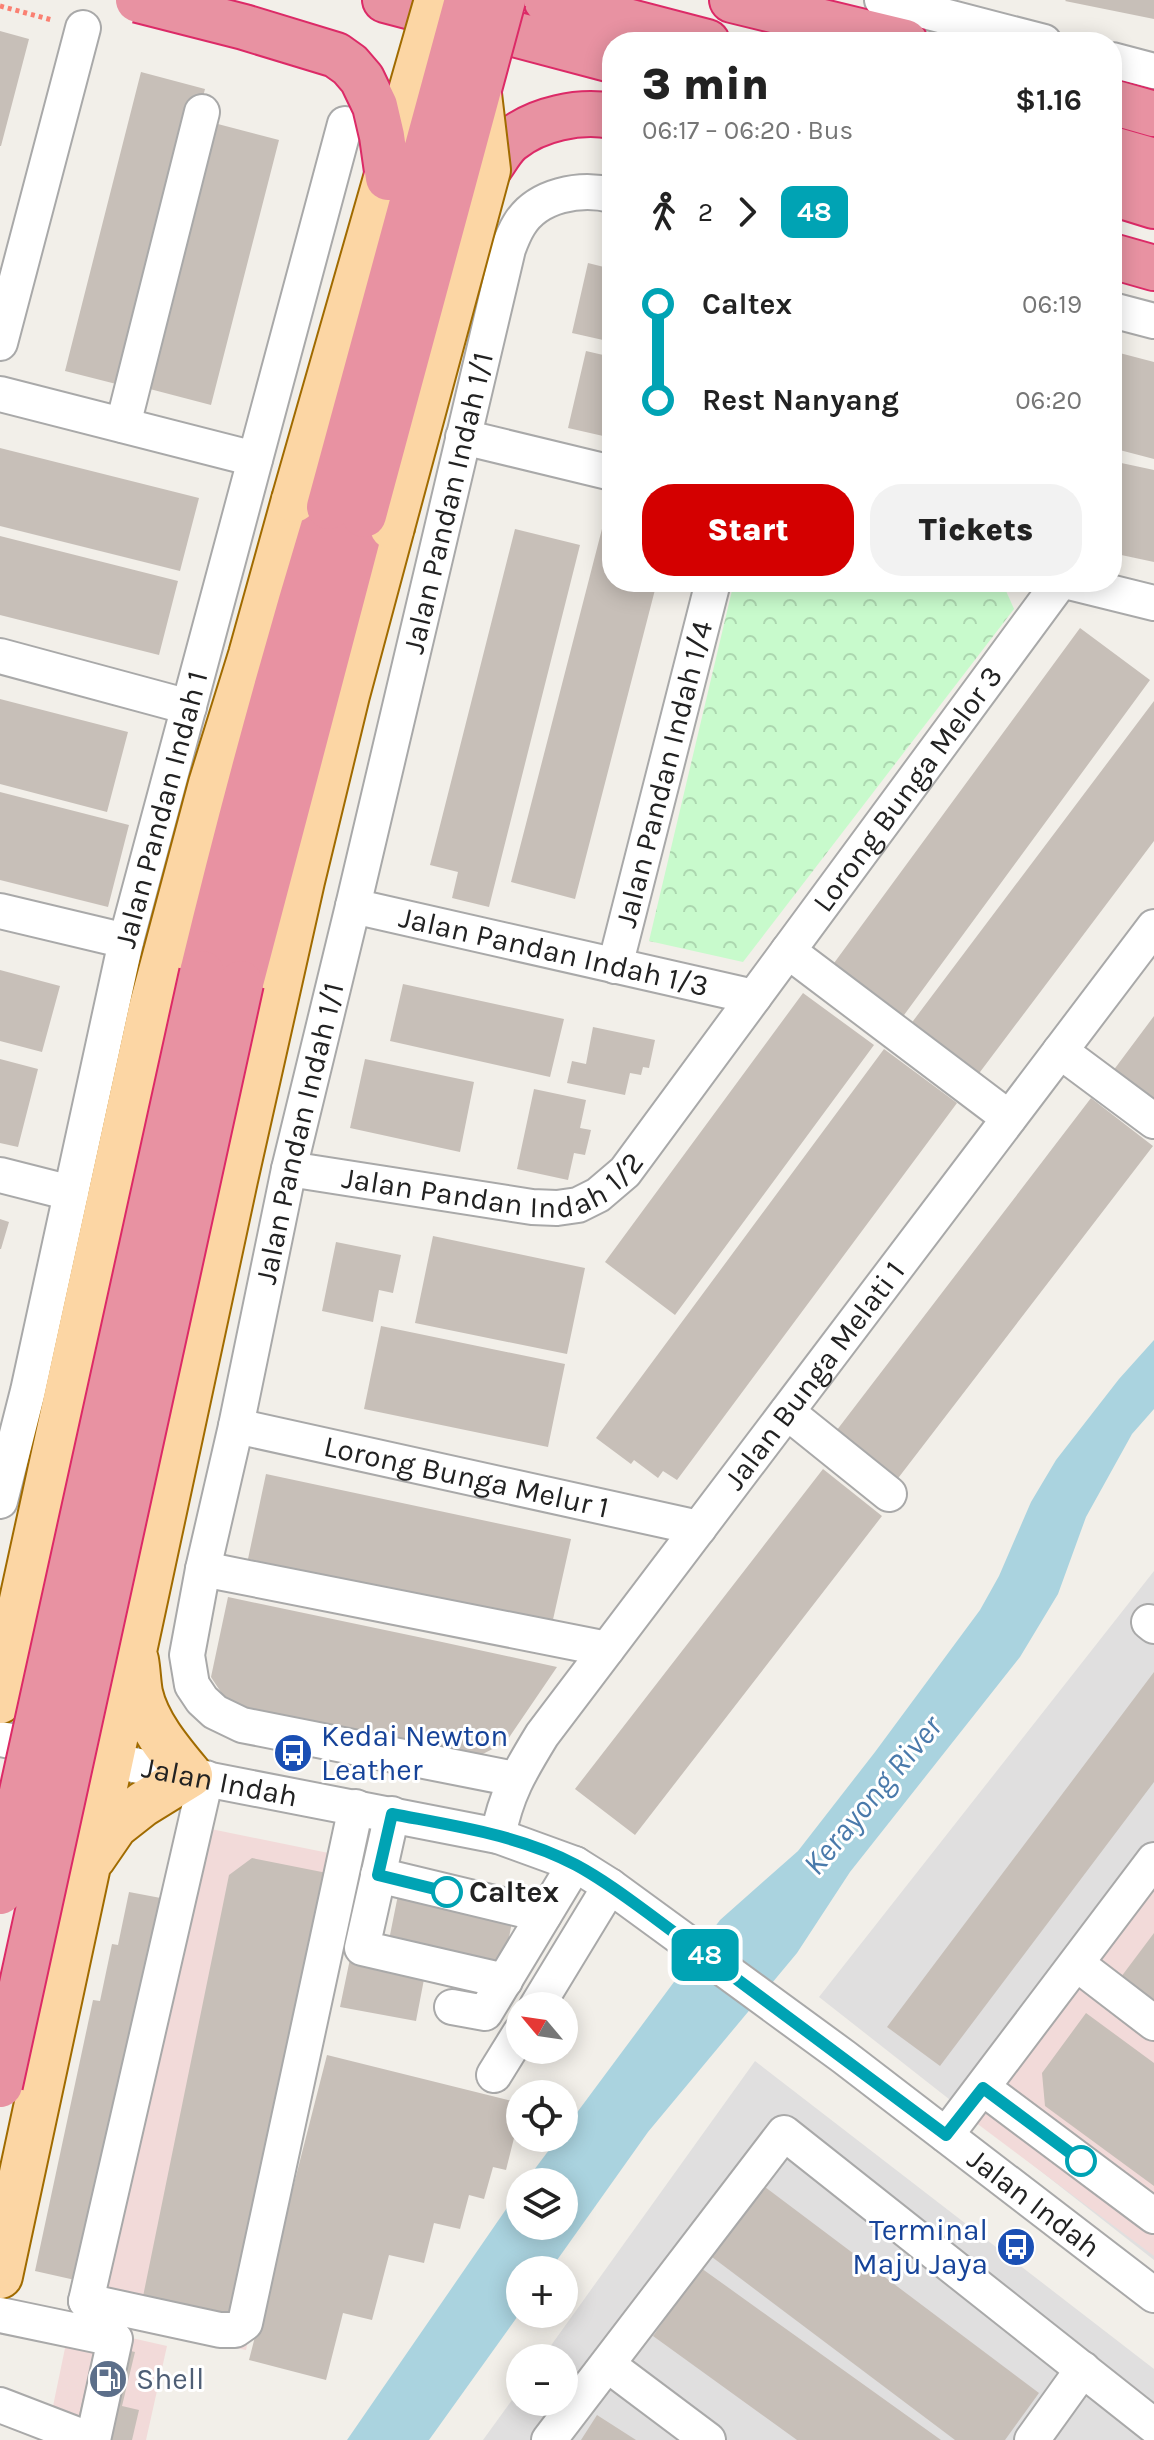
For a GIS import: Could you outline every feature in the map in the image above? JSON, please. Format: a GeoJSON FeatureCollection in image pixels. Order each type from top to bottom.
{"type":"FeatureCollection","features":[{"type":"Feature","properties":{"kind":"highway"},"geometry":{"type":"LineString","coordinates":[[138,0],[336,55],[362,79],[375,106],[388,178]]}},
{"type":"Feature","properties":{"kind":"highway"},"geometry":{"type":"LineString","coordinates":[[385,0],[602,57]]}},
{"type":"Feature","properties":{"kind":"highway"},"geometry":{"type":"LineString","coordinates":[[0,1892],[222,978],[345,512],[467,0]]}},
{"type":"Feature","properties":{"kind":"highway"},"geometry":{"type":"LineString","coordinates":[[345,512],[479,94],[503,0]]}},
{"type":"Feature","properties":{"kind":"highway"},"geometry":{"type":"LineString","coordinates":[[546,0],[669,32]]}},
{"type":"Feature","properties":{"kind":"highway"},"geometry":{"type":"LineString","coordinates":[[732,0],[864,32]]}},
{"type":"Feature","properties":{"kind":"highway"},"geometry":{"type":"LineString","coordinates":[[1122,105],[1154,114]]}},
{"type":"Feature","properties":{"kind":"highway"},"geometry":{"type":"LineString","coordinates":[[488,170],[510,141],[546,120],[602,114]]}},
{"type":"Feature","properties":{"kind":"highway"},"geometry":{"type":"LineString","coordinates":[[1122,152],[1154,161]]}},
{"type":"Feature","properties":{"kind":"highway"},"geometry":{"type":"LineString","coordinates":[[1122,196],[1154,206]]}},
{"type":"Feature","properties":{"kind":"highway"},"geometry":{"type":"LineString","coordinates":[[1122,259],[1154,268]]}},
{"type":"Feature","properties":{"kind":"highway"},"geometry":{"type":"LineString","coordinates":[[0,2085],[222,978]]}},
{"type":"Feature","properties":{"kind":"main road"},"geometry":{"type":"LineString","coordinates":[[0,2276],[302,881],[347,695],[345,512],[388,178],[437,0]]}},
{"type":"Feature","properties":{"kind":"main road"},"geometry":{"type":"LineString","coordinates":[[0,1701],[17,1623],[46,1395],[211,784],[251,655],[345,512],[488,170],[479,94]]}},
{"type":"Feature","properties":{"kind":"main road"},"geometry":{"type":"LineString","coordinates":[[17,1623],[32,1642],[59,1659],[96,1663],[119,1656],[135,1646]]}},
{"type":"Feature","properties":{"kind":"main road"},"geometry":{"type":"LineString","coordinates":[[89,1863],[115,1826],[143,1804],[198,1777],[162,1740],[152,1721],[141,1695],[135,1646]]}},
{"type":"Feature","properties":{"kind":"main road"},"geometry":{"type":"LineString","coordinates":[[0,1817],[10,1813],[30,1813],[50,1817],[68,1826],[82,1843],[89,1863]]}},
{"type":"Feature","properties":{"kind":"street"},"geometry":{"type":"LineString","coordinates":[[882,0],[1005,32]]}},
{"type":"Feature","properties":{"kind":"street"},"geometry":{"type":"LineString","coordinates":[[0,343],[83,28]]}},
{"type":"Feature","properties":{"kind":"street"},"geometry":{"type":"LineString","coordinates":[[1122,63],[1154,71]]}},
{"type":"Feature","properties":{"kind":"street"},"geometry":{"type":"LineString","coordinates":[[123,425],[202,112]]}},
{"type":"Feature","properties":{"kind":"street","name":"Jalan Pandan Indah 1"},"geometry":{"type":"LineString","coordinates":[[0,1501],[8,1436],[46,1395],[71,1193],[126,941],[345,124]]}},
{"type":"Feature","properties":{"kind":"street","name":"Jalan Pandan Indah 1/1"},"geometry":{"type":"LineString","coordinates":[[515,1779],[242,1725],[215,1712],[202,1700],[192,1685],[187,1655],[289,1169],[508,249],[520,223],[542,203],[567,194],[602,192]]}},
{"type":"Feature","properties":{"kind":"street"},"geometry":{"type":"LineString","coordinates":[[323,205],[508,249]]}},
{"type":"Feature","properties":{"kind":"street"},"geometry":{"type":"LineString","coordinates":[[1122,313],[1154,321]]}},
{"type":"Feature","properties":{"kind":"street"},"geometry":{"type":"LineString","coordinates":[[0,394],[255,459]]}},
{"type":"Feature","properties":{"kind":"street"},"geometry":{"type":"LineString","coordinates":[[463,437],[602,471]]}},
{"type":"Feature","properties":{"kind":"street","name":"Jalan Pandan Indah 1/4"},"geometry":{"type":"LineString","coordinates":[[615,966],[710,592]]}},
{"type":"Feature","properties":{"kind":"street","name":"Lorong Bunga Melor 3"},"geometry":{"type":"LineString","coordinates":[[754,997],[1053,592]]}},
{"type":"Feature","properties":{"kind":"street"},"geometry":{"type":"LineString","coordinates":[[1109,592],[1154,603]]}},
{"type":"Feature","properties":{"kind":"street"},"geometry":{"type":"LineString","coordinates":[[0,656],[189,707]]}},
{"type":"Feature","properties":{"kind":"street","name":"Jalan Pandan Indah 1/3"},"geometry":{"type":"LineString","coordinates":[[353,906],[754,997]]}},
{"type":"Feature","properties":{"kind":"street"},"geometry":{"type":"LineString","coordinates":[[0,911],[126,941]]}},
{"type":"Feature","properties":{"kind":"street","name":"Jalan Bunga Melati 1"},"geometry":{"type":"LineString","coordinates":[[498,1836],[503,1808],[515,1779],[542,1735],[1154,927]]}},
{"type":"Feature","properties":{"kind":"street"},"geometry":{"type":"LineString","coordinates":[[788,951],[1009,1118]]}},
{"type":"Feature","properties":{"kind":"street","name":"Jalan Pandan Indah 1/2"},"geometry":{"type":"LineString","coordinates":[[289,1169],[532,1207],[578,1205],[598,1195],[625,1172],[754,997]]}},
{"type":"Feature","properties":{"kind":"street"},"geometry":{"type":"LineString","coordinates":[[1060,1051],[1154,1121]]}},
{"type":"Feature","properties":{"kind":"street"},"geometry":{"type":"LineString","coordinates":[[0,1175],[71,1193]]}},
{"type":"Feature","properties":{"kind":"street"},"geometry":{"type":"LineString","coordinates":[[787,1412],[889,1494]]}},
{"type":"Feature","properties":{"kind":"street","name":"Lorong Bunga Melur 1"},"geometry":{"type":"LineString","coordinates":[[236,1426],[699,1528]]}},
{"type":"Feature","properties":{"kind":"street"},"geometry":{"type":"LineString","coordinates":[[203,1569],[607,1649]]}},
{"type":"Feature","properties":{"kind":"street","name":"Jalan Indah"},"geometry":{"type":"LineString","coordinates":[[0,1739],[498,1836],[575,1864],[610,1886],[844,2057],[1154,2295]]}},
{"type":"Feature","properties":{"kind":"street"},"geometry":{"type":"LineString","coordinates":[[60,2327],[86,2301],[198,1777]]}},
{"type":"Feature","properties":{"kind":"street"},"geometry":{"type":"LineString","coordinates":[[86,2301],[220,2330],[235,2330],[245,2323],[356,1807]]}},
{"type":"Feature","properties":{"kind":"street"},"geometry":{"type":"LineString","coordinates":[[392,1814],[362,1948],[505,1981]]}},
{"type":"Feature","properties":{"kind":"street"},"geometry":{"type":"LineString","coordinates":[[946,2135],[1154,1860]]}},
{"type":"Feature","properties":{"kind":"street"},"geometry":{"type":"LineString","coordinates":[[452,2007],[485,2013],[575,1864]]}},
{"type":"Feature","properties":{"kind":"street"},"geometry":{"type":"LineString","coordinates":[[378,1875],[544,1915]]}},
{"type":"Feature","properties":{"kind":"street"},"geometry":{"type":"LineString","coordinates":[[546,1992],[610,1886]]}},
{"type":"Feature","properties":{"kind":"street"},"geometry":{"type":"LineString","coordinates":[[1077,1964],[1154,2023]]}},
{"type":"Feature","properties":{"kind":"street"},"geometry":{"type":"LineString","coordinates":[[494,2075],[506,2056]]}},
{"type":"Feature","properties":{"kind":"street"},"geometry":{"type":"LineString","coordinates":[[983,2088],[1154,2216]]}},
{"type":"Feature","properties":{"kind":"street"},"geometry":{"type":"LineString","coordinates":[[549,2440],[784,2133],[1154,2426]]}},
{"type":"Feature","properties":{"kind":"street"},"geometry":{"type":"LineString","coordinates":[[0,2315],[115,2339],[92,2440],[0,2405]]}},
{"type":"Feature","properties":{"kind":"street"},"geometry":{"type":"LineString","coordinates":[[608,2365],[708,2440]]}},
{"type":"Feature","properties":{"kind":"street"},"geometry":{"type":"LineString","coordinates":[[1032,2440],[1083,2369]]}},
{"type":"Feature","properties":{"kind":"shaded area"},"geometry":{"type":"Polygon","coordinates":[[[1154,1571],[1154,2260],[819,1997],[1154,1571]]]}},
{"type":"Feature","properties":{"kind":"shaded area"},"geometry":{"type":"Polygon","coordinates":[[[206,1828],[353,1858],[246,2350],[93,2318],[206,1828]]]}},
{"type":"Feature","properties":{"kind":"shaded area"},"geometry":{"type":"Polygon","coordinates":[[[1154,1858],[1154,2256],[959,2110],[1154,1858]]]}},
{"type":"Feature","properties":{"kind":"shaded area"},"geometry":{"type":"Polygon","coordinates":[[[755,2061],[1154,2369],[1154,2440],[483,2440],[506,2408],[506,2416],[578,2416],[578,2344],[552,2344],[564,2328],[578,2328],[578,2308],[755,2061]]]}},
{"type":"Feature","properties":{"kind":"shaded area"},"geometry":{"type":"Polygon","coordinates":[[[70,2324],[167,2346],[146,2440],[46,2440],[70,2324]]]}},
{"type":"Feature","properties":{"kind":"green space"},"geometry":{"type":"Polygon","coordinates":[[[732,592],[1007,592],[1014,609],[743,962],[649,941],[732,592]]]}},
{"type":"Feature","properties":{"kind":"water","name":"Kerayong River"},"geometry":{"type":"Polygon","coordinates":[[[1154,1340],[1154,1409],[1132,1434],[1086,1517],[1058,1594],[1020,1657],[850,1872],[797,1953],[648,2132],[578,2231],[578,2168],[536,2168],[548,2152],[578,2152],[578,2111],[720,1920],[798,1851],[875,1752],[980,1610],[999,1576],[1031,1502],[1056,1460],[1119,1379],[1154,1340]]]}},
{"type":"Feature","properties":{"kind":"water"},"geometry":{"type":"Polygon","coordinates":[[[506,2209],[506,2240],[571,2240],[560,2256],[506,2256],[506,2328],[509,2328],[429,2440],[347,2440],[506,2209]]]}},
{"type":"Feature","properties":{"kind":"building"},"geometry":{"type":"Polygon","coordinates":[[[1154,0],[1154,19],[1065,1],[1154,0]]]}},
{"type":"Feature","properties":{"kind":"building"},"geometry":{"type":"Polygon","coordinates":[[[0,31],[29,39],[1,146],[0,146],[0,31]]]}},
{"type":"Feature","properties":{"kind":"building"},"geometry":{"type":"Polygon","coordinates":[[[141,72],[205,89],[128,387],[65,371],[141,72]]]}},
{"type":"Feature","properties":{"kind":"building"},"geometry":{"type":"Polygon","coordinates":[[[214,123],[279,140],[211,405],[146,388],[214,123]]]}},
{"type":"Feature","properties":{"kind":"building"},"geometry":{"type":"Polygon","coordinates":[[[588,263],[602,266],[602,340],[572,333],[588,263]]]}},
{"type":"Feature","properties":{"kind":"building"},"geometry":{"type":"Polygon","coordinates":[[[586,351],[602,355],[602,436],[568,428],[586,351]]]}},
{"type":"Feature","properties":{"kind":"building"},"geometry":{"type":"Polygon","coordinates":[[[1122,354],[1154,362],[1154,459],[1122,451],[1122,354]]]}},
{"type":"Feature","properties":{"kind":"building"},"geometry":{"type":"Polygon","coordinates":[[[0,448],[199,498],[180,571],[0,526],[0,448]]]}},
{"type":"Feature","properties":{"kind":"building"},"geometry":{"type":"Polygon","coordinates":[[[1122,463],[1154,470],[1154,562],[1122,555],[1122,463]]]}},
{"type":"Feature","properties":{"kind":"building"},"geometry":{"type":"Polygon","coordinates":[[[515,529],[580,545],[489,907],[452,898],[458,872],[430,865],[515,529]]]}},
{"type":"Feature","properties":{"kind":"building"},"geometry":{"type":"Polygon","coordinates":[[[602,529],[602,592],[654,592],[575,899],[511,882],[602,529]]]}},
{"type":"Feature","properties":{"kind":"building"},"geometry":{"type":"Polygon","coordinates":[[[0,536],[178,581],[159,655],[0,615],[0,536]]]}},
{"type":"Feature","properties":{"kind":"building"},"geometry":{"type":"Polygon","coordinates":[[[1080,628],[1150,680],[896,1026],[826,974],[1080,628]]]}},
{"type":"Feature","properties":{"kind":"building"},"geometry":{"type":"Polygon","coordinates":[[[0,699],[128,732],[107,812],[0,784],[0,699]]]}},
{"type":"Feature","properties":{"kind":"building"},"geometry":{"type":"Polygon","coordinates":[[[1154,701],[1154,841],[971,1084],[904,1033],[1154,701]]]}},
{"type":"Feature","properties":{"kind":"building"},"geometry":{"type":"Polygon","coordinates":[[[0,792],[129,825],[108,907],[0,880],[0,792]]]}},
{"type":"Feature","properties":{"kind":"building"},"geometry":{"type":"Polygon","coordinates":[[[0,970],[60,986],[42,1052],[0,1041],[0,970]]]}},
{"type":"Feature","properties":{"kind":"building"},"geometry":{"type":"Polygon","coordinates":[[[403,984],[564,1019],[550,1077],[390,1041],[403,984]]]}},
{"type":"Feature","properties":{"kind":"building"},"geometry":{"type":"Polygon","coordinates":[[[803,993],[874,1045],[675,1315],[605,1262],[803,993]]]}},
{"type":"Feature","properties":{"kind":"building"},"geometry":{"type":"Polygon","coordinates":[[[1154,1016],[1154,1115],[1107,1079],[1154,1016]]]}},
{"type":"Feature","properties":{"kind":"building"},"geometry":{"type":"Polygon","coordinates":[[[593,1027],[655,1040],[649,1068],[643,1067],[641,1075],[630,1073],[625,1095],[567,1083],[572,1061],[586,1064],[593,1027]]]}},
{"type":"Feature","properties":{"kind":"building"},"geometry":{"type":"Polygon","coordinates":[[[884,1049],[957,1103],[677,1480],[663,1471],[658,1478],[634,1460],[631,1464],[596,1438],[884,1049]]]}},
{"type":"Feature","properties":{"kind":"building"},"geometry":{"type":"Polygon","coordinates":[[[0,1059],[38,1069],[18,1147],[0,1143],[0,1059]]]}},
{"type":"Feature","properties":{"kind":"building"},"geometry":{"type":"Polygon","coordinates":[[[365,1059],[474,1082],[460,1152],[350,1128],[365,1059]]]}},
{"type":"Feature","properties":{"kind":"building"},"geometry":{"type":"Polygon","coordinates":[[[534,1089],[586,1100],[580,1128],[591,1130],[585,1155],[574,1153],[568,1180],[517,1169],[534,1089]]]}},
{"type":"Feature","properties":{"kind":"building"},"geometry":{"type":"Polygon","coordinates":[[[1091,1098],[1153,1146],[889,1490],[827,1443],[1091,1098]]]}},
{"type":"Feature","properties":{"kind":"building"},"geometry":{"type":"Polygon","coordinates":[[[0,1219],[9,1222],[1,1249],[0,1249],[0,1219]]]}},
{"type":"Feature","properties":{"kind":"building"},"geometry":{"type":"Polygon","coordinates":[[[433,1236],[585,1268],[567,1354],[415,1323],[433,1236]]]}},
{"type":"Feature","properties":{"kind":"building"},"geometry":{"type":"Polygon","coordinates":[[[336,1242],[401,1255],[393,1293],[379,1290],[373,1322],[322,1311],[336,1242]]]}},
{"type":"Feature","properties":{"kind":"building"},"geometry":{"type":"Polygon","coordinates":[[[381,1326],[565,1364],[548,1447],[364,1409],[381,1326]]]}},
{"type":"Feature","properties":{"kind":"building"},"geometry":{"type":"Polygon","coordinates":[[[823,1469],[882,1516],[635,1835],[575,1789],[823,1469]]]}},
{"type":"Feature","properties":{"kind":"building"},"geometry":{"type":"Polygon","coordinates":[[[266,1474],[571,1539],[552,1624],[248,1559],[266,1474]]]}},
{"type":"Feature","properties":{"kind":"building"},"geometry":{"type":"Polygon","coordinates":[[[228,1597],[557,1667],[506,1742],[475,1758],[230,1706],[211,1677],[228,1597]]]}},
{"type":"Feature","properties":{"kind":"building"},"geometry":{"type":"Polygon","coordinates":[[[1154,1672],[1154,1782],[940,2066],[887,2027],[1154,1672]]]}},
{"type":"Feature","properties":{"kind":"building"},"geometry":{"type":"Polygon","coordinates":[[[252,1858],[332,1874],[236,2340],[138,2321],[229,1875],[252,1858]]]}},
{"type":"Feature","properties":{"kind":"building"},"geometry":{"type":"Polygon","coordinates":[[[129,1892],[166,1899],[84,2282],[35,2271],[93,2000],[100,2001],[112,1944],[118,1945],[129,1892]]]}},
{"type":"Feature","properties":{"kind":"building","name":"Caltex"},"geometry":{"type":"Polygon","coordinates":[[[398,1895],[513,1917],[504,1963],[430,1948],[416,2021],[340,2007],[350,1959],[384,1965],[398,1895]]]}},
{"type":"Feature","properties":{"kind":"building"},"geometry":{"type":"Polygon","coordinates":[[[1154,1933],[1154,2033],[1106,1997],[1154,1933]]]}},
{"type":"Feature","properties":{"kind":"building"},"geometry":{"type":"Polygon","coordinates":[[[1086,2013],[1154,2063],[1154,2186],[1045,2106],[1042,2073],[1086,2013]]]}},
{"type":"Feature","properties":{"kind":"building"},"geometry":{"type":"Polygon","coordinates":[[[327,2055],[506,2100],[506,2152],[510,2152],[506,2170],[493,2167],[484,2199],[469,2195],[460,2229],[434,2223],[424,2263],[389,2255],[372,2320],[343,2313],[326,2380],[249,2360],[327,2055]]]}},
{"type":"Feature","properties":{"kind":"building"},"geometry":{"type":"Polygon","coordinates":[[[765,2187],[1039,2393],[1005,2440],[955,2440],[712,2257],[765,2187]]]}},
{"type":"Feature","properties":{"kind":"building"},"geometry":{"type":"Polygon","coordinates":[[[701,2268],[941,2440],[797,2440],[653,2336],[701,2268]]]}},
{"type":"Feature","properties":{"kind":"building","name":"Shell"},"geometry":{"type":"Polygon","coordinates":[[[96,2343],[135,2352],[122,2406],[139,2410],[132,2440],[73,2440],[96,2343]]]}},
{"type":"Feature","properties":{"kind":"building"},"geometry":{"type":"Polygon","coordinates":[[[597,2415],[636,2440],[581,2440],[597,2415]]]}},
{"type":"Feature","properties":{"kind":"bus line","name":"48"},"geometry":{"type":"LineString","coordinates":[[447,1892],[378,1875],[392,1814],[498,1836],[575,1864],[648,1913],[946,2135],[983,2088],[1081,2161]]}},
{"type":"Feature","properties":{"kind":"place","name":"Kedai Newton Leather"},"geometry":{"type":"Point","coordinates":[293,1753]}},
{"type":"Feature","properties":{"kind":"place","name":"Caltex"},"geometry":{"type":"Point","coordinates":[447,1892]}},
{"type":"Feature","properties":{"kind":"place","name":"Terminal Maju Jaya"},"geometry":{"type":"Point","coordinates":[1016,2247]}},
{"type":"Feature","properties":{"kind":"place","name":"Shell"},"geometry":{"type":"Point","coordinates":[108,2379]}}]}
